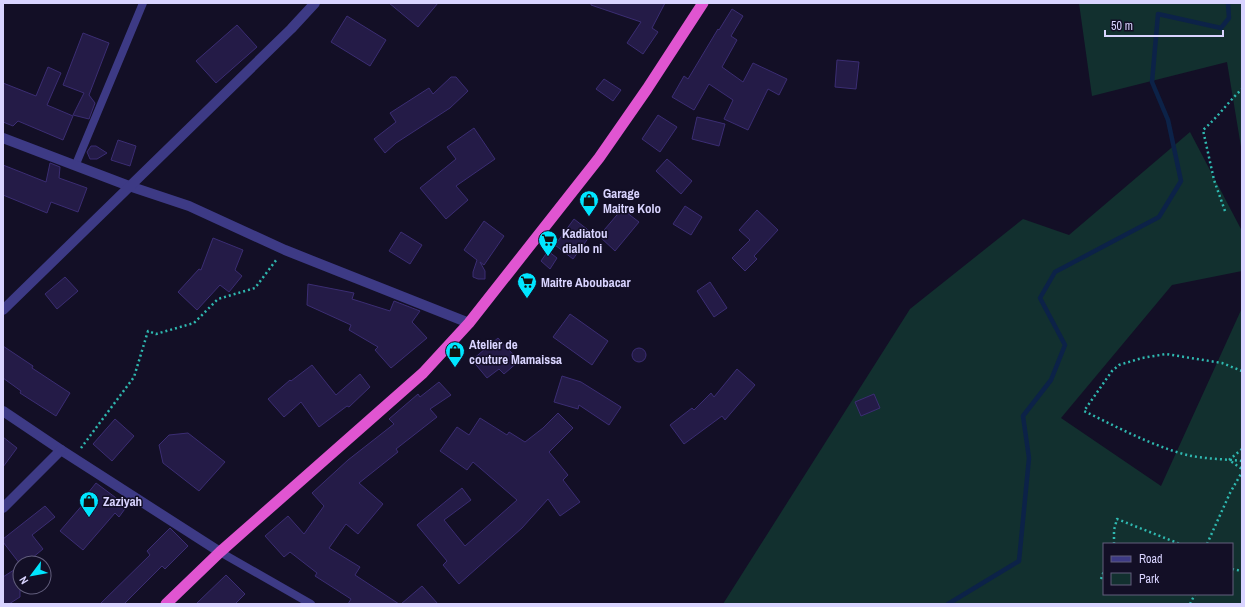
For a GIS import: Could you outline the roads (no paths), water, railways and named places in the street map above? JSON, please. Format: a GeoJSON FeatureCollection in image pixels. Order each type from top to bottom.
{"type":"FeatureCollection","features":[{"type":"Feature","properties":{"kind":"highway"},"geometry":{"type":"LineString","coordinates":[[166,604],[220,552],[423,373],[469,323],[599,158],[647,89],[702,3]]}},
{"type":"Feature","properties":{"kind":"street"},"geometry":{"type":"LineString","coordinates":[[3,310],[291,30],[315,3]]}},
{"type":"Feature","properties":{"kind":"street"},"geometry":{"type":"LineString","coordinates":[[3,138],[76,164],[129,186],[189,206],[285,250],[469,323]]}},
{"type":"Feature","properties":{"kind":"street"},"geometry":{"type":"LineString","coordinates":[[3,411],[220,552]]}},
{"type":"Feature","properties":{"kind":"street"},"geometry":{"type":"LineString","coordinates":[[3,508],[61,450]]}},
{"type":"Feature","properties":{"kind":"lane"},"geometry":{"type":"LineString","coordinates":[[76,164],[143,3]]}},
{"type":"Feature","properties":{"kind":"lane"},"geometry":{"type":"LineString","coordinates":[[220,552],[311,604]]}},
{"type":"Feature","properties":{"kind":"waterway"},"geometry":{"type":"LineString","coordinates":[[948,604],[1019,561],[1029,458],[1023,416],[1051,380],[1065,345],[1040,298],[1055,272],[1159,217],[1181,181],[1168,120],[1152,82],[1158,14],[1221,28],[1229,18],[1228,3]]}},
{"type":"Feature","properties":{"kind":"place","name":"Garage Maitre Kolo"},"geometry":{"type":"Point","coordinates":[589,217]}},
{"type":"Feature","properties":{"kind":"place","name":"Kadiatou diallo ni"},"geometry":{"type":"Point","coordinates":[548,257]}},
{"type":"Feature","properties":{"kind":"place","name":"Maitre Aboubacar"},"geometry":{"type":"Point","coordinates":[527,299]}},
{"type":"Feature","properties":{"kind":"place","name":"Atelier de couture Mamaissa"},"geometry":{"type":"Point","coordinates":[455,368]}},
{"type":"Feature","properties":{"kind":"place","name":"Zaziyah"},"geometry":{"type":"Point","coordinates":[89,518]}}]}
